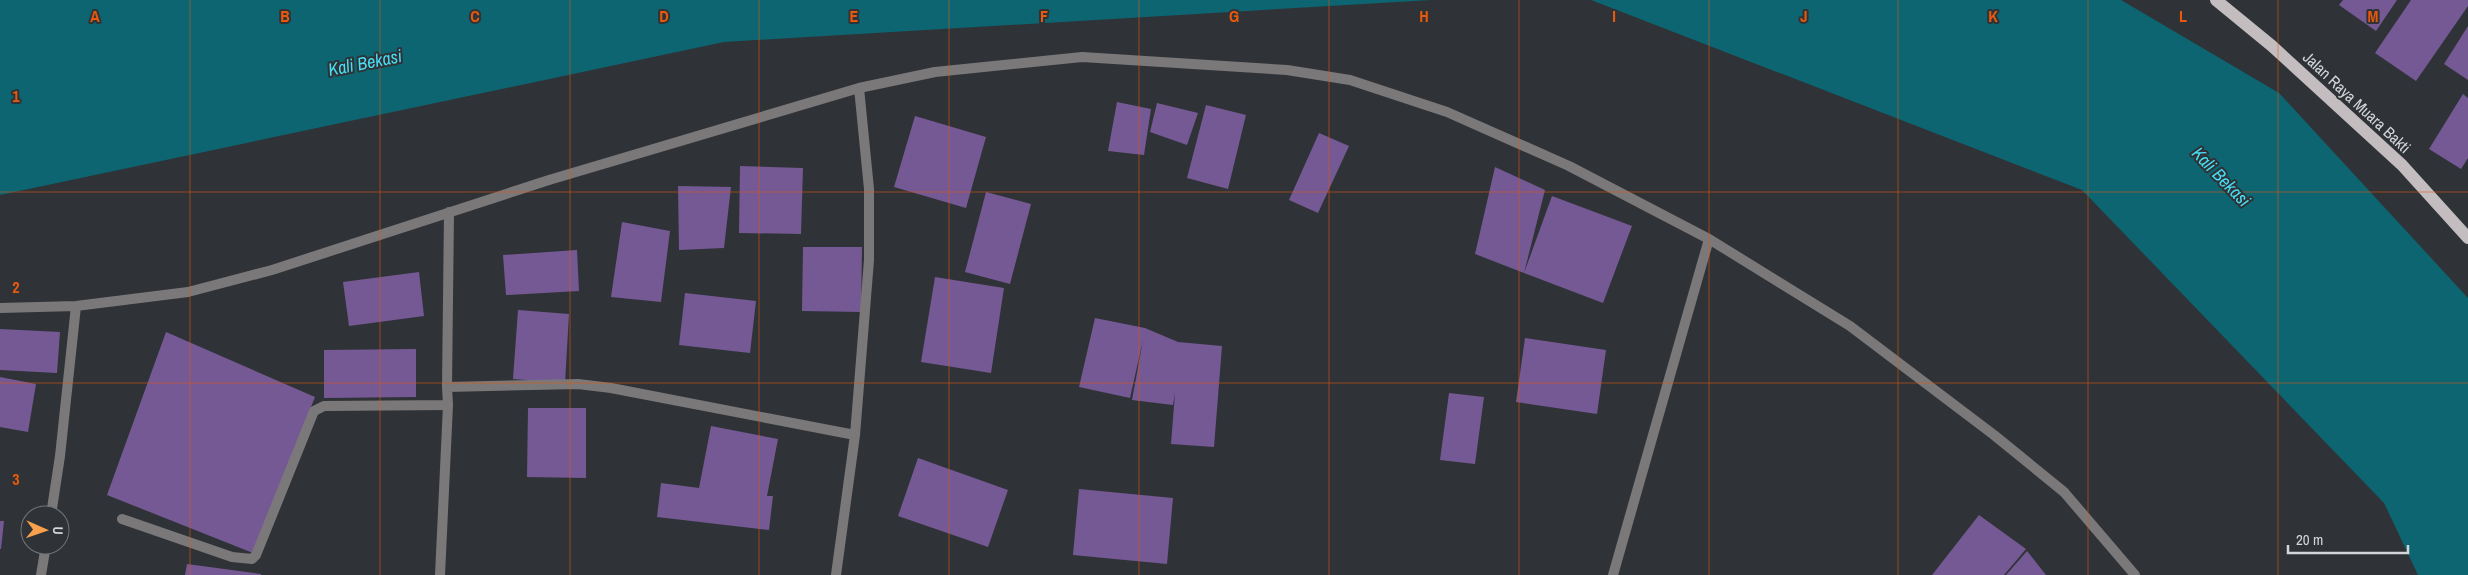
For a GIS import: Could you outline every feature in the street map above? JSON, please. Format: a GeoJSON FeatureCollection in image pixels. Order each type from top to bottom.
{"type":"FeatureCollection","features":[{"type":"Feature","properties":{"kind":"main road","name":"Jalan Raya Muara Bakti"},"geometry":{"type":"LineString","coordinates":[[2216,0],[2272,46],[2402,165],[2468,238]]}},
{"type":"Feature","properties":{"kind":"street"},"geometry":{"type":"LineString","coordinates":[[0,308],[76,306],[188,292],[272,270],[449,212],[859,88],[935,72],[1082,57],[1287,70],[1350,80],[1446,112],[1561,162],[1709,239],[1850,326],[1994,435],[2064,492],[2135,575]]}},
{"type":"Feature","properties":{"kind":"street"},"geometry":{"type":"LineString","coordinates":[[836,575],[855,436],[869,260],[869,189],[859,88]]}},
{"type":"Feature","properties":{"kind":"street"},"geometry":{"type":"LineString","coordinates":[[440,575],[448,405],[449,212]]}},
{"type":"Feature","properties":{"kind":"street"},"geometry":{"type":"LineString","coordinates":[[1613,575],[1709,239]]}},
{"type":"Feature","properties":{"kind":"street"},"geometry":{"type":"LineString","coordinates":[[52,505],[60,456],[76,306]]}},
{"type":"Feature","properties":{"kind":"street"},"geometry":{"type":"LineString","coordinates":[[447,387],[578,384],[855,436]]}},
{"type":"Feature","properties":{"kind":"street"},"geometry":{"type":"LineString","coordinates":[[122,519],[232,557],[252,559],[256,555],[314,411],[324,406],[448,405]]}},
{"type":"Feature","properties":{"kind":"street"},"geometry":{"type":"LineString","coordinates":[[41,575],[44,555]]}},
{"type":"Feature","properties":{"kind":"water","name":"Kali Bekasi"},"geometry":{"type":"Polygon","coordinates":[[[0,0],[1431,0],[724,42],[0,195],[0,0]]]}},
{"type":"Feature","properties":{"kind":"water","name":"Kali Bekasi"},"geometry":{"type":"Polygon","coordinates":[[[1591,0],[2121,0],[2279,93],[2468,298],[2468,575],[2418,575],[2384,503],[2082,190],[1591,0]]]}},
{"type":"Feature","properties":{"kind":"building"},"geometry":{"type":"Polygon","coordinates":[[[2343,0],[2397,0],[2376,31],[2339,5],[2343,0]]]}},
{"type":"Feature","properties":{"kind":"building"},"geometry":{"type":"Polygon","coordinates":[[[2411,0],[2468,0],[2468,6],[2416,81],[2375,53],[2411,0]]]}},
{"type":"Feature","properties":{"kind":"building"},"geometry":{"type":"Polygon","coordinates":[[[2468,26],[2468,80],[2444,64],[2468,26]]]}},
{"type":"Feature","properties":{"kind":"building"},"geometry":{"type":"Polygon","coordinates":[[[2463,94],[2468,98],[2468,158],[2461,169],[2429,149],[2463,94]]]}},
{"type":"Feature","properties":{"kind":"building"},"geometry":{"type":"Polygon","coordinates":[[[1117,102],[1151,109],[1144,155],[1108,151],[1117,102]]]}},
{"type":"Feature","properties":{"kind":"building"},"geometry":{"type":"Polygon","coordinates":[[[1157,103],[1198,113],[1187,145],[1150,132],[1157,103]]]}},
{"type":"Feature","properties":{"kind":"building"},"geometry":{"type":"Polygon","coordinates":[[[1206,105],[1246,115],[1228,189],[1187,178],[1206,105]]]}},
{"type":"Feature","properties":{"kind":"building"},"geometry":{"type":"Polygon","coordinates":[[[915,116],[986,137],[966,208],[894,187],[915,116]]]}},
{"type":"Feature","properties":{"kind":"building"},"geometry":{"type":"Polygon","coordinates":[[[1319,133],[1349,146],[1318,213],[1289,200],[1319,133]]]}},
{"type":"Feature","properties":{"kind":"building"},"geometry":{"type":"Polygon","coordinates":[[[740,166],[803,168],[801,234],[739,233],[740,166]]]}},
{"type":"Feature","properties":{"kind":"building"},"geometry":{"type":"Polygon","coordinates":[[[1495,167],[1545,190],[1524,273],[1475,254],[1495,167]]]}},
{"type":"Feature","properties":{"kind":"building"},"geometry":{"type":"Polygon","coordinates":[[[678,186],[731,187],[724,248],[679,250],[678,186]]]}},
{"type":"Feature","properties":{"kind":"building"},"geometry":{"type":"Polygon","coordinates":[[[986,192],[1031,204],[1010,284],[965,272],[986,192]]]}},
{"type":"Feature","properties":{"kind":"building"},"geometry":{"type":"Polygon","coordinates":[[[1552,196],[1632,226],[1603,303],[1524,273],[1552,196]]]}},
{"type":"Feature","properties":{"kind":"building"},"geometry":{"type":"Polygon","coordinates":[[[622,222],[670,231],[661,302],[611,297],[622,222]]]}},
{"type":"Feature","properties":{"kind":"building"},"geometry":{"type":"Polygon","coordinates":[[[803,247],[862,247],[861,312],[802,311],[803,247]]]}},
{"type":"Feature","properties":{"kind":"building"},"geometry":{"type":"Polygon","coordinates":[[[577,250],[579,291],[506,295],[503,255],[577,250]]]}},
{"type":"Feature","properties":{"kind":"building"},"geometry":{"type":"Polygon","coordinates":[[[419,272],[424,316],[349,326],[343,282],[419,272]]]}},
{"type":"Feature","properties":{"kind":"building"},"geometry":{"type":"Polygon","coordinates":[[[935,277],[1004,288],[991,373],[921,362],[935,277]]]}},
{"type":"Feature","properties":{"kind":"building"},"geometry":{"type":"Polygon","coordinates":[[[685,293],[756,301],[750,353],[679,345],[685,293]]]}},
{"type":"Feature","properties":{"kind":"building"},"geometry":{"type":"Polygon","coordinates":[[[518,310],[569,314],[565,383],[513,379],[518,310]]]}},
{"type":"Feature","properties":{"kind":"building"},"geometry":{"type":"Polygon","coordinates":[[[1095,318],[1145,328],[1178,342],[1222,346],[1214,447],[1171,444],[1175,393],[1173,405],[1132,400],[1143,340],[1130,398],[1079,387],[1095,318]]]}},
{"type":"Feature","properties":{"kind":"building"},"geometry":{"type":"Polygon","coordinates":[[[0,329],[60,332],[57,373],[0,370],[0,329]]]}},
{"type":"Feature","properties":{"kind":"building"},"geometry":{"type":"Polygon","coordinates":[[[166,332],[315,397],[253,553],[107,495],[166,332]]]}},
{"type":"Feature","properties":{"kind":"building"},"geometry":{"type":"Polygon","coordinates":[[[1525,338],[1606,350],[1597,414],[1516,402],[1525,338]]]}},
{"type":"Feature","properties":{"kind":"building"},"geometry":{"type":"Polygon","coordinates":[[[416,349],[416,397],[324,398],[324,350],[416,349]]]}},
{"type":"Feature","properties":{"kind":"building"},"geometry":{"type":"Polygon","coordinates":[[[0,377],[36,384],[28,432],[0,427],[0,377]]]}},
{"type":"Feature","properties":{"kind":"building"},"geometry":{"type":"Polygon","coordinates":[[[1449,393],[1484,397],[1475,464],[1440,460],[1449,393]]]}},
{"type":"Feature","properties":{"kind":"building"},"geometry":{"type":"Polygon","coordinates":[[[528,408],[586,408],[586,478],[527,477],[528,408]]]}},
{"type":"Feature","properties":{"kind":"building"},"geometry":{"type":"Polygon","coordinates":[[[711,426],[778,439],[767,496],[773,496],[769,530],[657,517],[661,483],[699,488],[711,426]]]}},
{"type":"Feature","properties":{"kind":"building"},"geometry":{"type":"Polygon","coordinates":[[[918,458],[1008,490],[988,547],[898,516],[918,458]]]}},
{"type":"Feature","properties":{"kind":"building"},"geometry":{"type":"Polygon","coordinates":[[[1079,489],[1173,498],[1167,564],[1073,555],[1079,489]]]}},
{"type":"Feature","properties":{"kind":"building"},"geometry":{"type":"Polygon","coordinates":[[[1979,515],[2026,549],[2004,575],[1932,575],[1979,515]]]}},
{"type":"Feature","properties":{"kind":"building"},"geometry":{"type":"Polygon","coordinates":[[[0,521],[4,521],[1,549],[0,549],[0,521]]]}},
{"type":"Feature","properties":{"kind":"building"},"geometry":{"type":"Polygon","coordinates":[[[2027,551],[2046,575],[2006,575],[2027,551]]]}},
{"type":"Feature","properties":{"kind":"building"},"geometry":{"type":"Polygon","coordinates":[[[187,564],[261,574],[261,575],[185,575],[187,564]]]}}]}
